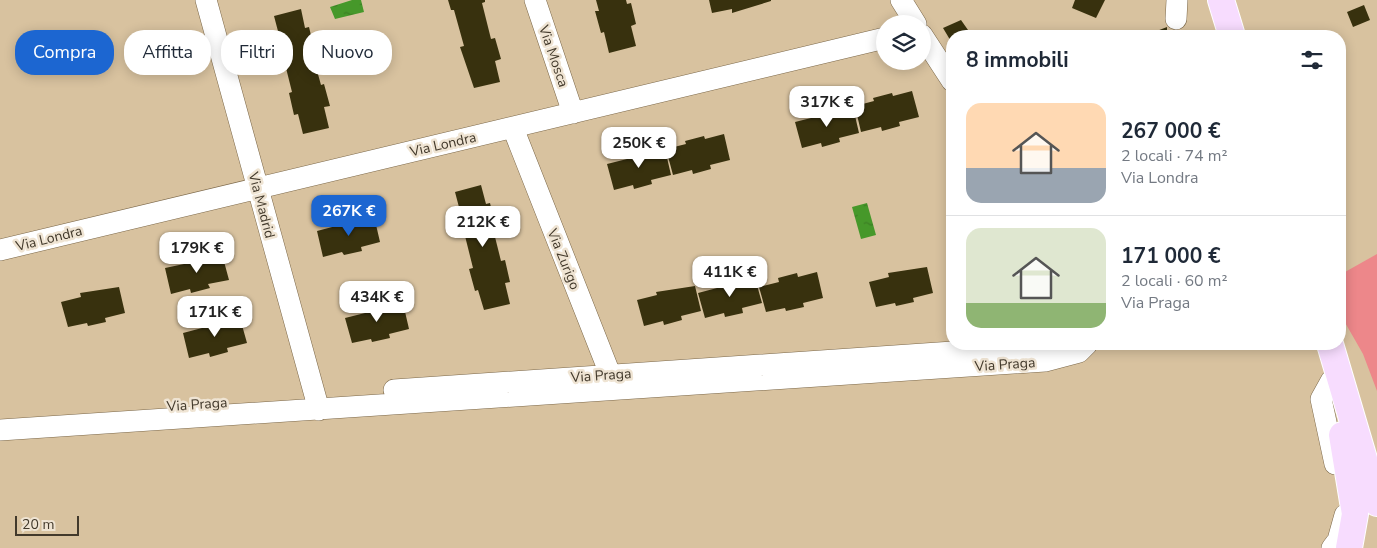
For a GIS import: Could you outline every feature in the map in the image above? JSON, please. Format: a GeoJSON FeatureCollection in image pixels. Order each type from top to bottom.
{"type":"FeatureCollection","features":[{"type":"Feature","properties":{"kind":"main road"},"geometry":{"type":"LineString","coordinates":[[1221,0],[1230,30]]}},
{"type":"Feature","properties":{"kind":"main road"},"geometry":{"type":"LineString","coordinates":[[1332,350],[1377,503]]}},
{"type":"Feature","properties":{"kind":"main road"},"geometry":{"type":"LineString","coordinates":[[1348,402],[1369,421],[1377,440]]}},
{"type":"Feature","properties":{"kind":"main road"},"geometry":{"type":"LineString","coordinates":[[1348,402],[1341,427],[1355,514],[1349,548]]}},
{"type":"Feature","properties":{"kind":"street","name":"Via Madrid"},"geometry":{"type":"LineString","coordinates":[[206,0],[317,403]]}},
{"type":"Feature","properties":{"kind":"street","name":"Via Mosca"},"geometry":{"type":"LineString","coordinates":[[535,0],[574,113]]}},
{"type":"Feature","properties":{"kind":"street"},"geometry":{"type":"LineString","coordinates":[[901,0],[910,15]]}},
{"type":"Feature","properties":{"kind":"street","name":"Via Londra"},"geometry":{"type":"LineString","coordinates":[[0,250],[876,40]]}},
{"type":"Feature","properties":{"kind":"street"},"geometry":{"type":"LineString","coordinates":[[931,49],[946,72]]}},
{"type":"Feature","properties":{"kind":"street","name":"Via Zurigo"},"geometry":{"type":"LineString","coordinates":[[512,128],[611,382]]}},
{"type":"Feature","properties":{"kind":"street","name":"Via Praga"},"geometry":{"type":"LineString","coordinates":[[0,430],[992,350]]}},
{"type":"Feature","properties":{"kind":"street"},"geometry":{"type":"LineString","coordinates":[[1332,548],[1338,540],[1346,514],[1321,399],[1331,381],[1340,374]]}},
{"type":"Feature","properties":{"kind":"street","name":"Via Praga"},"geometry":{"type":"LineString","coordinates":[[0,416],[317,403]]}},
{"type":"Feature","properties":{"kind":"shaded area"},"geometry":{"type":"Polygon","coordinates":[[[1377,254],[1377,391],[1363,354],[1346,324],[1346,271],[1377,254]]]}},
{"type":"Feature","properties":{"kind":"water"},"geometry":{"type":"Polygon","coordinates":[[[352,0],[361,0],[364,12],[335,19],[330,7],[352,0]]]}},
{"type":"Feature","properties":{"kind":"water"},"geometry":{"type":"Polygon","coordinates":[[[867,203],[876,235],[861,239],[852,207],[867,203]]]}},
{"type":"Feature","properties":{"kind":"building"},"geometry":{"type":"Polygon","coordinates":[[[448,0],[485,0],[482,3],[491,39],[495,38],[501,59],[495,61],[500,82],[474,88],[460,47],[464,46],[454,10],[451,10],[448,0]]]}},
{"type":"Feature","properties":{"kind":"building"},"geometry":{"type":"Polygon","coordinates":[[[596,0],[626,0],[627,4],[631,3],[636,24],[631,26],[636,46],[609,53],[604,32],[601,33],[595,11],[599,11],[596,0]]]}},
{"type":"Feature","properties":{"kind":"building"},"geometry":{"type":"Polygon","coordinates":[[[709,0],[771,1],[732,13],[732,9],[712,13],[709,0]]]}},
{"type":"Feature","properties":{"kind":"building"},"geometry":{"type":"Polygon","coordinates":[[[1075,0],[1105,0],[1096,18],[1072,8],[1075,0]]]}},
{"type":"Feature","properties":{"kind":"building"},"geometry":{"type":"Polygon","coordinates":[[[1364,5],[1370,20],[1353,27],[1347,12],[1364,5]]]}},
{"type":"Feature","properties":{"kind":"building"},"geometry":{"type":"Polygon","coordinates":[[[301,9],[305,28],[309,27],[310,30],[303,30],[303,75],[318,75],[321,85],[324,84],[330,106],[324,107],[329,128],[303,134],[298,114],[294,115],[289,93],[292,92],[288,75],[293,75],[293,30],[278,30],[274,16],[301,9]]]}},
{"type":"Feature","properties":{"kind":"building"},"geometry":{"type":"Polygon","coordinates":[[[961,20],[968,30],[946,30],[946,33],[943,28],[961,20]]]}},
{"type":"Feature","properties":{"kind":"building"},"geometry":{"type":"Polygon","coordinates":[[[912,91],[919,117],[899,122],[900,126],[882,131],[881,127],[861,132],[855,106],[874,101],[873,98],[892,93],[893,96],[912,91]]]}},
{"type":"Feature","properties":{"kind":"building"},"geometry":{"type":"Polygon","coordinates":[[[853,107],[859,133],[839,138],[840,142],[822,147],[821,143],[802,148],[795,122],[815,117],[814,114],[853,107]]]}},
{"type":"Feature","properties":{"kind":"building"},"geometry":{"type":"Polygon","coordinates":[[[724,134],[730,160],[710,165],[711,169],[693,174],[692,170],[673,175],[666,149],[686,144],[685,141],[704,136],[705,139],[724,134]]]}},
{"type":"Feature","properties":{"kind":"building"},"geometry":{"type":"Polygon","coordinates":[[[665,149],[671,175],[651,180],[652,184],[634,189],[633,185],[614,190],[607,164],[627,159],[626,155],[665,149]]]}},
{"type":"Feature","properties":{"kind":"building"},"geometry":{"type":"Polygon","coordinates":[[[481,185],[486,204],[490,203],[495,224],[492,225],[501,261],[505,260],[510,282],[505,283],[510,304],[484,310],[478,290],[475,291],[469,269],[473,268],[464,232],[461,233],[456,212],[460,211],[455,192],[481,185]]]}},
{"type":"Feature","properties":{"kind":"building"},"geometry":{"type":"Polygon","coordinates":[[[374,216],[380,242],[361,247],[362,251],[344,255],[342,252],[323,257],[317,231],[336,226],[335,223],[354,218],[355,221],[374,216]]]}},
{"type":"Feature","properties":{"kind":"building"},"geometry":{"type":"Polygon","coordinates":[[[222,254],[229,280],[208,284],[210,288],[191,293],[190,289],[171,294],[165,268],[184,264],[183,260],[202,255],[203,259],[222,254]]]}},
{"type":"Feature","properties":{"kind":"building"},"geometry":{"type":"Polygon","coordinates":[[[927,267],[933,293],[913,298],[914,302],[896,306],[895,303],[876,307],[869,282],[889,277],[888,273],[927,267]]]}},
{"type":"Feature","properties":{"kind":"building"},"geometry":{"type":"Polygon","coordinates":[[[817,272],[823,298],[803,303],[804,307],[786,311],[785,308],[766,312],[759,287],[779,282],[778,278],[797,273],[798,277],[817,272]]]}},
{"type":"Feature","properties":{"kind":"building"},"geometry":{"type":"Polygon","coordinates":[[[755,278],[762,303],[742,308],[743,313],[725,317],[724,313],[705,318],[698,293],[717,288],[716,284],[735,279],[736,283],[755,278]]]}},
{"type":"Feature","properties":{"kind":"building"},"geometry":{"type":"Polygon","coordinates":[[[695,286],[701,311],[681,316],[682,320],[664,325],[663,321],[644,326],[637,300],[657,295],[656,292],[695,286]]]}},
{"type":"Feature","properties":{"kind":"building"},"geometry":{"type":"Polygon","coordinates":[[[119,287],[125,313],[105,318],[106,322],[88,326],[87,323],[68,327],[61,302],[81,297],[80,293],[119,287]]]}},
{"type":"Feature","properties":{"kind":"building"},"geometry":{"type":"Polygon","coordinates":[[[403,303],[409,329],[389,334],[390,338],[372,342],[371,339],[352,343],[345,318],[365,313],[364,309],[403,303]]]}},
{"type":"Feature","properties":{"kind":"building"},"geometry":{"type":"Polygon","coordinates":[[[240,318],[247,343],[227,348],[228,352],[210,357],[209,353],[189,358],[183,333],[202,328],[201,324],[220,319],[221,323],[240,318]]]}}]}
